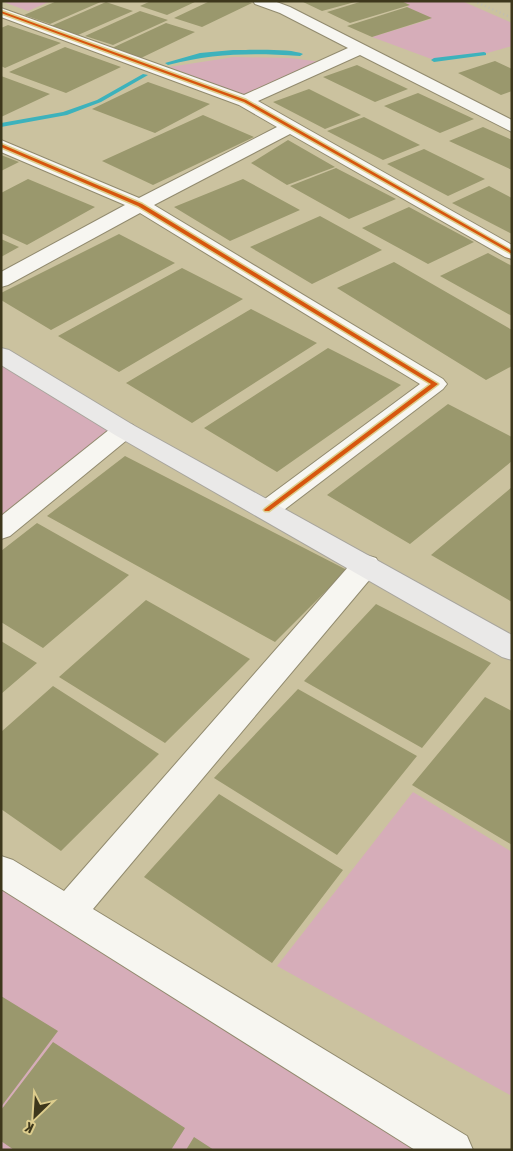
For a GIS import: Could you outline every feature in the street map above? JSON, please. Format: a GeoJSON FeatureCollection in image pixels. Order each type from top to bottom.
{"type":"FeatureCollection","features":[{"type":"Feature","properties":{"kind":"main road"},"geometry":{"type":"LineString","coordinates":[[1,355],[124,430],[512,649]]}},
{"type":"Feature","properties":{"kind":"street"},"geometry":{"type":"LineString","coordinates":[[260,1],[285,10],[512,127]]}},
{"type":"Feature","properties":{"kind":"street"},"geometry":{"type":"LineString","coordinates":[[1,12],[245,101],[512,253]]}},
{"type":"Feature","properties":{"kind":"street"},"geometry":{"type":"LineString","coordinates":[[245,101],[359,49]]}},
{"type":"Feature","properties":{"kind":"street"},"geometry":{"type":"LineString","coordinates":[[1,281],[140,205],[290,127]]}},
{"type":"Feature","properties":{"kind":"street"},"geometry":{"type":"LineString","coordinates":[[1,145],[140,205],[435,384],[267,510]]}},
{"type":"Feature","properties":{"kind":"street"},"geometry":{"type":"LineString","coordinates":[[1,530],[124,430]]}},
{"type":"Feature","properties":{"kind":"street"},"geometry":{"type":"LineString","coordinates":[[68,912],[366,565]]}},
{"type":"Feature","properties":{"kind":"street"},"geometry":{"type":"LineString","coordinates":[[1,870],[453,1150]]}},
{"type":"Feature","properties":{"kind":"shaded area"},"geometry":{"type":"Polygon","coordinates":[[[1,1],[51,1],[28,11],[1,1]]]}},
{"type":"Feature","properties":{"kind":"shaded area"},"geometry":{"type":"Polygon","coordinates":[[[401,1],[462,1],[512,23],[512,46],[484,54],[434,60],[372,37],[431,19],[407,7],[409,5],[401,1]]]}},
{"type":"Feature","properties":{"kind":"shaded area"},"geometry":{"type":"Polygon","coordinates":[[[234,57],[290,58],[322,62],[246,97],[169,67],[234,57]]]}},
{"type":"Feature","properties":{"kind":"shaded area"},"geometry":{"type":"Polygon","coordinates":[[[1,355],[124,430],[1,530],[1,355]]]}},
{"type":"Feature","properties":{"kind":"shaded area"},"geometry":{"type":"Polygon","coordinates":[[[413,792],[512,852],[512,1091],[510,1095],[277,966],[413,792]]]}},
{"type":"Feature","properties":{"kind":"shaded area"},"geometry":{"type":"Polygon","coordinates":[[[1,871],[453,1150],[1,1150],[1,871]]]}},
{"type":"Feature","properties":{"kind":"building"},"geometry":{"type":"Polygon","coordinates":[[[57,1],[103,1],[50,24],[24,15],[57,1]]]}},
{"type":"Feature","properties":{"kind":"building"},"geometry":{"type":"Polygon","coordinates":[[[151,1],[197,1],[167,15],[140,6],[151,1]]]}},
{"type":"Feature","properties":{"kind":"building"},"geometry":{"type":"Polygon","coordinates":[[[210,1],[245,1],[252,3],[202,27],[174,18],[210,1]]]}},
{"type":"Feature","properties":{"kind":"building"},"geometry":{"type":"Polygon","coordinates":[[[301,1],[355,1],[355,2],[322,11],[301,1]]]}},
{"type":"Feature","properties":{"kind":"building"},"geometry":{"type":"Polygon","coordinates":[[[363,1],[401,1],[410,5],[350,23],[327,12],[363,1]]]}},
{"type":"Feature","properties":{"kind":"building"},"geometry":{"type":"Polygon","coordinates":[[[106,2],[133,11],[78,35],[51,26],[106,2]]]}},
{"type":"Feature","properties":{"kind":"building"},"geometry":{"type":"Polygon","coordinates":[[[407,7],[432,18],[372,37],[347,26],[407,7]]]}},
{"type":"Feature","properties":{"kind":"building"},"geometry":{"type":"Polygon","coordinates":[[[140,11],[168,20],[113,45],[85,36],[140,11]]]}},
{"type":"Feature","properties":{"kind":"building"},"geometry":{"type":"Polygon","coordinates":[[[166,23],[195,32],[141,58],[112,48],[166,23]]]}},
{"type":"Feature","properties":{"kind":"building"},"geometry":{"type":"Polygon","coordinates":[[[8,25],[61,43],[5,68],[1,66],[1,28],[8,25]]]}},
{"type":"Feature","properties":{"kind":"building"},"geometry":{"type":"Polygon","coordinates":[[[65,47],[121,67],[66,93],[9,72],[65,47]]]}},
{"type":"Feature","properties":{"kind":"building"},"geometry":{"type":"Polygon","coordinates":[[[495,61],[512,69],[512,91],[501,95],[458,73],[495,61]]]}},
{"type":"Feature","properties":{"kind":"building"},"geometry":{"type":"Polygon","coordinates":[[[357,65],[408,89],[375,102],[323,77],[357,65]]]}},
{"type":"Feature","properties":{"kind":"building"},"geometry":{"type":"Polygon","coordinates":[[[1,76],[50,94],[1,117],[1,76]]]}},
{"type":"Feature","properties":{"kind":"building"},"geometry":{"type":"Polygon","coordinates":[[[148,82],[210,104],[155,133],[92,109],[148,82]]]}},
{"type":"Feature","properties":{"kind":"building"},"geometry":{"type":"Polygon","coordinates":[[[309,89],[361,115],[325,129],[273,102],[309,89]]]}},
{"type":"Feature","properties":{"kind":"building"},"geometry":{"type":"Polygon","coordinates":[[[418,93],[474,119],[440,133],[384,106],[418,93]]]}},
{"type":"Feature","properties":{"kind":"building"},"geometry":{"type":"Polygon","coordinates":[[[203,115],[254,137],[153,185],[102,161],[203,115]]]}},
{"type":"Feature","properties":{"kind":"building"},"geometry":{"type":"Polygon","coordinates":[[[364,117],[420,145],[383,160],[327,131],[364,117]]]}},
{"type":"Feature","properties":{"kind":"building"},"geometry":{"type":"Polygon","coordinates":[[[483,127],[512,140],[512,170],[449,141],[483,127]]]}},
{"type":"Feature","properties":{"kind":"building"},"geometry":{"type":"Polygon","coordinates":[[[288,140],[335,167],[287,185],[251,163],[288,140]]]}},
{"type":"Feature","properties":{"kind":"building"},"geometry":{"type":"Polygon","coordinates":[[[424,149],[485,179],[448,196],[387,164],[424,149]]]}},
{"type":"Feature","properties":{"kind":"building"},"geometry":{"type":"Polygon","coordinates":[[[1,155],[19,162],[1,171],[1,155]]]}},
{"type":"Feature","properties":{"kind":"building"},"geometry":{"type":"Polygon","coordinates":[[[336,168],[396,199],[349,219],[290,186],[336,168]]]}},
{"type":"Feature","properties":{"kind":"building"},"geometry":{"type":"Polygon","coordinates":[[[28,179],[95,207],[27,245],[1,233],[1,193],[28,179]]]}},
{"type":"Feature","properties":{"kind":"building"},"geometry":{"type":"Polygon","coordinates":[[[243,179],[300,210],[230,241],[174,207],[243,179]]]}},
{"type":"Feature","properties":{"kind":"building"},"geometry":{"type":"Polygon","coordinates":[[[489,186],[512,198],[512,234],[452,203],[489,186]]]}},
{"type":"Feature","properties":{"kind":"building"},"geometry":{"type":"Polygon","coordinates":[[[409,207],[474,242],[428,264],[362,228],[409,207]]]}},
{"type":"Feature","properties":{"kind":"building"},"geometry":{"type":"Polygon","coordinates":[[[320,216],[382,250],[312,284],[250,247],[320,216]]]}},
{"type":"Feature","properties":{"kind":"building"},"geometry":{"type":"Polygon","coordinates":[[[119,234],[175,263],[51,330],[1,300],[1,293],[119,234]]]}},
{"type":"Feature","properties":{"kind":"building"},"geometry":{"type":"Polygon","coordinates":[[[1,239],[19,247],[1,257],[1,239]]]}},
{"type":"Feature","properties":{"kind":"building"},"geometry":{"type":"Polygon","coordinates":[[[488,253],[512,266],[512,316],[440,276],[488,253]]]}},
{"type":"Feature","properties":{"kind":"building"},"geometry":{"type":"Polygon","coordinates":[[[394,262],[512,330],[512,366],[486,380],[337,288],[394,262]]]}},
{"type":"Feature","properties":{"kind":"building"},"geometry":{"type":"Polygon","coordinates":[[[182,268],[243,299],[119,372],[58,336],[182,268]]]}},
{"type":"Feature","properties":{"kind":"building"},"geometry":{"type":"Polygon","coordinates":[[[251,309],[317,343],[192,423],[126,383],[251,309]]]}},
{"type":"Feature","properties":{"kind":"building"},"geometry":{"type":"Polygon","coordinates":[[[328,348],[401,385],[277,472],[204,428],[328,348]]]}},
{"type":"Feature","properties":{"kind":"building"},"geometry":{"type":"Polygon","coordinates":[[[448,404],[512,437],[512,461],[410,544],[327,495],[448,404]]]}},
{"type":"Feature","properties":{"kind":"building"},"geometry":{"type":"Polygon","coordinates":[[[125,456],[347,570],[275,642],[47,516],[125,456]]]}},
{"type":"Feature","properties":{"kind":"building"},"geometry":{"type":"Polygon","coordinates":[[[512,487],[512,602],[431,555],[512,487]]]}},
{"type":"Feature","properties":{"kind":"building"},"geometry":{"type":"Polygon","coordinates":[[[37,523],[129,575],[43,648],[1,622],[1,551],[37,523]]]}},
{"type":"Feature","properties":{"kind":"building"},"geometry":{"type":"Polygon","coordinates":[[[146,600],[250,659],[165,743],[59,677],[146,600]]]}},
{"type":"Feature","properties":{"kind":"building"},"geometry":{"type":"Polygon","coordinates":[[[376,604],[491,663],[422,748],[304,681],[376,604]]]}},
{"type":"Feature","properties":{"kind":"building"},"geometry":{"type":"Polygon","coordinates":[[[1,641],[37,663],[1,694],[1,641]]]}},
{"type":"Feature","properties":{"kind":"building"},"geometry":{"type":"Polygon","coordinates":[[[53,686],[159,754],[61,851],[1,809],[1,732],[53,686]]]}},
{"type":"Feature","properties":{"kind":"building"},"geometry":{"type":"Polygon","coordinates":[[[298,689],[417,756],[337,855],[214,778],[298,689]]]}},
{"type":"Feature","properties":{"kind":"building"},"geometry":{"type":"Polygon","coordinates":[[[485,697],[512,711],[512,845],[412,785],[485,697]]]}},
{"type":"Feature","properties":{"kind":"building"},"geometry":{"type":"Polygon","coordinates":[[[219,794],[343,870],[272,963],[144,877],[219,794]]]}},
{"type":"Feature","properties":{"kind":"building"},"geometry":{"type":"Polygon","coordinates":[[[1,996],[58,1031],[1,1107],[1,996]]]}},
{"type":"Feature","properties":{"kind":"building"},"geometry":{"type":"Polygon","coordinates":[[[53,1042],[185,1128],[171,1150],[14,1150],[1,1141],[1,1110],[53,1042]]]}},
{"type":"Feature","properties":{"kind":"building"},"geometry":{"type":"Polygon","coordinates":[[[194,1137],[214,1150],[186,1150],[194,1137]]]}},
{"type":"Feature","properties":{"kind":"waterway"},"geometry":{"type":"LineString","coordinates":[[168,63],[184,58],[217,53],[300,54]]}},
{"type":"Feature","properties":{"kind":"waterway"},"geometry":{"type":"LineString","coordinates":[[434,60],[484,54]]}},
{"type":"Feature","properties":{"kind":"waterway"},"geometry":{"type":"LineString","coordinates":[[1,125],[65,114],[99,101],[145,75]]}},
{"type":"Feature","properties":{"kind":"railway"},"geometry":{"type":"LineString","coordinates":[[474,1],[512,18]]}},
{"type":"Feature","properties":{"kind":"cycle path"},"geometry":{"type":"LineString","coordinates":[[1,12],[245,101],[512,253]]}},
{"type":"Feature","properties":{"kind":"cycle path"},"geometry":{"type":"LineString","coordinates":[[1,145],[140,205],[435,384],[267,510]]}}]}
